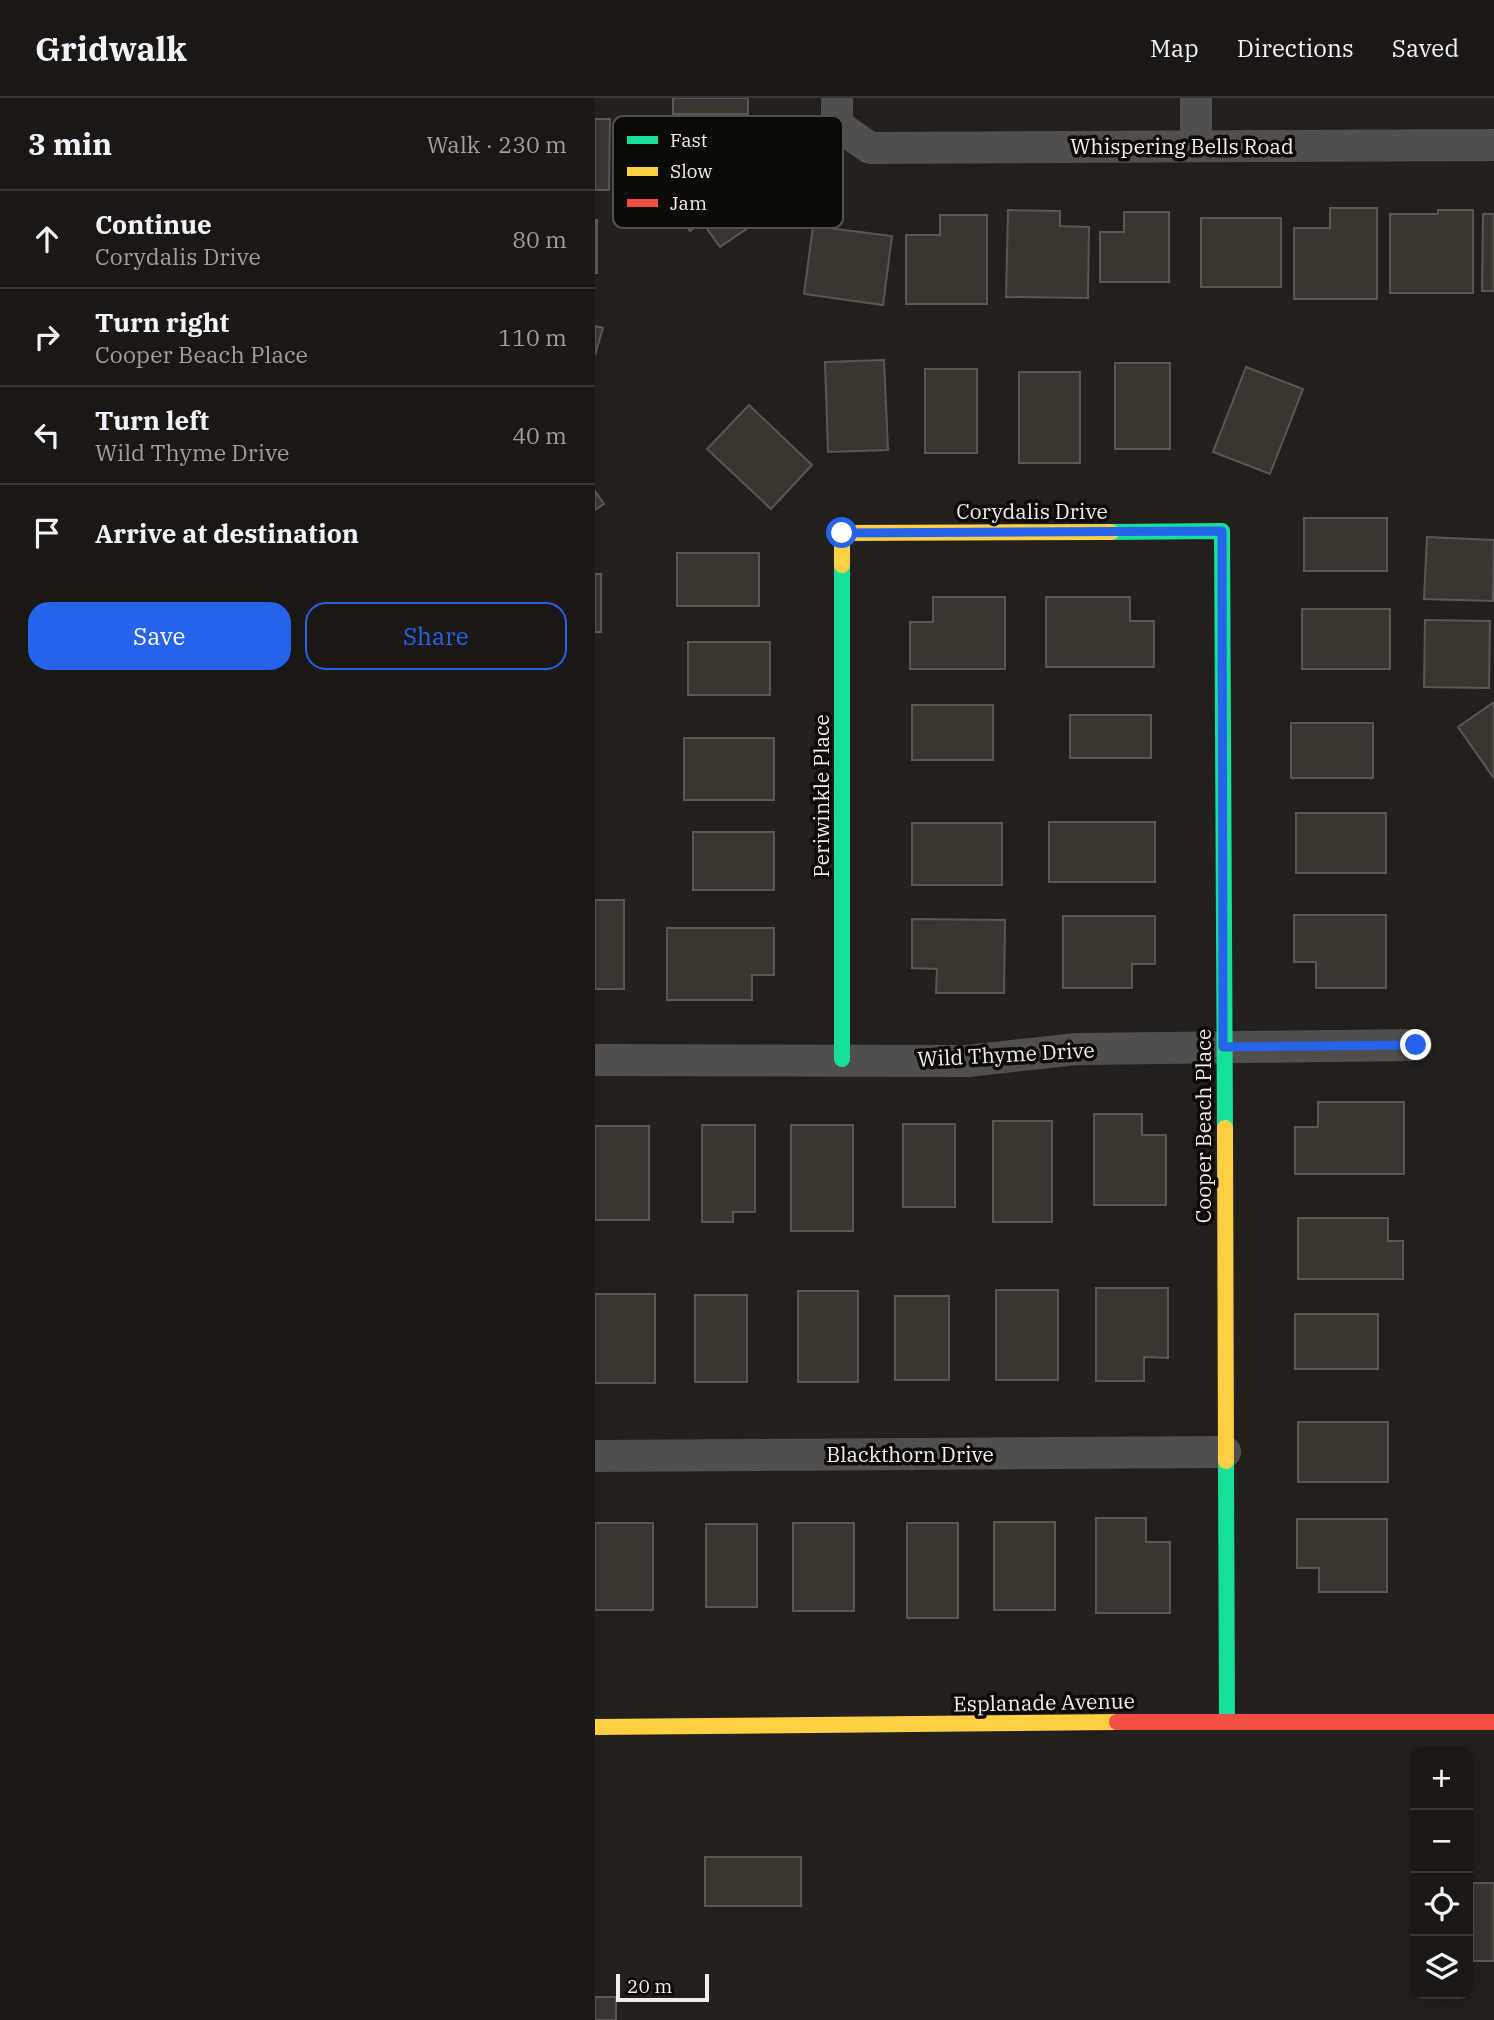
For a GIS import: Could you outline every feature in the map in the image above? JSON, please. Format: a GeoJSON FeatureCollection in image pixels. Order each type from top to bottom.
{"type":"FeatureCollection","features":[{"type":"Feature","properties":{"kind":"street","name":"Whispering Bells Road"},"geometry":{"type":"LineString","coordinates":[[837,98],[837,116]]}},
{"type":"Feature","properties":{"kind":"street"},"geometry":{"type":"LineString","coordinates":[[1196,98],[1196,146]]}},
{"type":"Feature","properties":{"kind":"street","name":"Whispering Bells Road"},"geometry":{"type":"LineString","coordinates":[[843,129],[870,148],[1494,145]]}},
{"type":"Feature","properties":{"kind":"street","name":"Corydalis Drive"},"geometry":{"type":"LineString","coordinates":[[842,533],[1222,531]]}},
{"type":"Feature","properties":{"kind":"street","name":"Cooper Beach Place"},"geometry":{"type":"LineString","coordinates":[[1222,531],[1227,1721]]}},
{"type":"Feature","properties":{"kind":"street","name":"Periwinkle Place"},"geometry":{"type":"LineString","coordinates":[[842,533],[842,1059]]}},
{"type":"Feature","properties":{"kind":"street","name":"Wild Thyme Drive"},"geometry":{"type":"LineString","coordinates":[[595,1060],[968,1061],[1076,1049],[1416,1045]]}},
{"type":"Feature","properties":{"kind":"street","name":"Blackthorn Drive"},"geometry":{"type":"LineString","coordinates":[[595,1456],[1225,1452]]}},
{"type":"Feature","properties":{"kind":"street","name":"Esplanade Avenue"},"geometry":{"type":"LineString","coordinates":[[595,1727],[1227,1721],[1494,1723]]}},
{"type":"Feature","properties":{"kind":"building"},"geometry":{"type":"Polygon","coordinates":[[[673,98],[748,98],[748,114],[673,114],[673,98]]]}},
{"type":"Feature","properties":{"kind":"building"},"geometry":{"type":"Polygon","coordinates":[[[595,119],[610,119],[609,190],[595,190],[595,119]]]}},
{"type":"Feature","properties":{"kind":"building"},"geometry":{"type":"Polygon","coordinates":[[[1330,208],[1377,208],[1377,299],[1294,299],[1294,228],[1330,228],[1330,208]]]}},
{"type":"Feature","properties":{"kind":"building"},"geometry":{"type":"Polygon","coordinates":[[[1008,210],[1060,211],[1060,226],[1089,227],[1088,298],[1006,297],[1008,210]]]}},
{"type":"Feature","properties":{"kind":"building"},"geometry":{"type":"Polygon","coordinates":[[[1438,210],[1473,210],[1473,293],[1390,293],[1390,214],[1438,214],[1438,210]]]}},
{"type":"Feature","properties":{"kind":"building"},"geometry":{"type":"Polygon","coordinates":[[[1124,212],[1169,212],[1169,282],[1100,282],[1100,232],[1124,232],[1124,212]]]}},
{"type":"Feature","properties":{"kind":"building"},"geometry":{"type":"Polygon","coordinates":[[[1483,214],[1494,214],[1494,291],[1482,291],[1483,214]]]}},
{"type":"Feature","properties":{"kind":"building"},"geometry":{"type":"Polygon","coordinates":[[[940,215],[987,215],[987,304],[906,304],[906,235],[940,235],[940,215]]]}},
{"type":"Feature","properties":{"kind":"building"},"geometry":{"type":"Polygon","coordinates":[[[1201,218],[1281,218],[1281,287],[1201,287],[1201,218]]]}},
{"type":"Feature","properties":{"kind":"building"},"geometry":{"type":"Polygon","coordinates":[[[597,220],[597,273],[595,273],[597,220]]]}},
{"type":"Feature","properties":{"kind":"building"},"geometry":{"type":"Polygon","coordinates":[[[706,228],[748,228],[720,247],[706,228]]]}},
{"type":"Feature","properties":{"kind":"building"},"geometry":{"type":"Polygon","coordinates":[[[813,228],[892,236],[883,305],[804,294],[813,228]]]}},
{"type":"Feature","properties":{"kind":"building"},"geometry":{"type":"Polygon","coordinates":[[[595,326],[603,328],[595,355],[595,326]]]}},
{"type":"Feature","properties":{"kind":"building"},"geometry":{"type":"Polygon","coordinates":[[[884,360],[888,450],[828,452],[825,362],[884,360]]]}},
{"type":"Feature","properties":{"kind":"building"},"geometry":{"type":"Polygon","coordinates":[[[1115,363],[1170,363],[1170,449],[1115,449],[1115,363]]]}},
{"type":"Feature","properties":{"kind":"building"},"geometry":{"type":"Polygon","coordinates":[[[1246,367],[1303,389],[1270,474],[1213,452],[1246,367]]]}},
{"type":"Feature","properties":{"kind":"building"},"geometry":{"type":"Polygon","coordinates":[[[925,369],[977,369],[977,453],[925,453],[925,369]]]}},
{"type":"Feature","properties":{"kind":"building"},"geometry":{"type":"Polygon","coordinates":[[[1019,372],[1080,372],[1080,463],[1019,463],[1019,372]]]}},
{"type":"Feature","properties":{"kind":"building"},"geometry":{"type":"Polygon","coordinates":[[[749,405],[812,465],[771,509],[707,449],[749,405]]]}},
{"type":"Feature","properties":{"kind":"building"},"geometry":{"type":"Polygon","coordinates":[[[595,491],[604,504],[595,510],[595,491]]]}},
{"type":"Feature","properties":{"kind":"building"},"geometry":{"type":"Polygon","coordinates":[[[1304,518],[1387,518],[1387,571],[1304,571],[1304,518]]]}},
{"type":"Feature","properties":{"kind":"building"},"geometry":{"type":"Polygon","coordinates":[[[1427,537],[1494,540],[1493,601],[1424,599],[1427,537]]]}},
{"type":"Feature","properties":{"kind":"building"},"geometry":{"type":"Polygon","coordinates":[[[677,553],[759,553],[759,606],[677,606],[677,553]]]}},
{"type":"Feature","properties":{"kind":"building"},"geometry":{"type":"Polygon","coordinates":[[[595,574],[601,574],[601,632],[595,632],[595,574]]]}},
{"type":"Feature","properties":{"kind":"building"},"geometry":{"type":"Polygon","coordinates":[[[933,597],[1005,597],[1005,669],[910,669],[910,622],[933,622],[933,597]]]}},
{"type":"Feature","properties":{"kind":"building"},"geometry":{"type":"Polygon","coordinates":[[[1046,597],[1130,597],[1130,621],[1154,621],[1154,667],[1046,667],[1046,597]]]}},
{"type":"Feature","properties":{"kind":"building"},"geometry":{"type":"Polygon","coordinates":[[[1302,609],[1390,609],[1390,669],[1302,669],[1302,609]]]}},
{"type":"Feature","properties":{"kind":"building"},"geometry":{"type":"Polygon","coordinates":[[[1425,620],[1490,621],[1489,688],[1424,687],[1425,620]]]}},
{"type":"Feature","properties":{"kind":"building"},"geometry":{"type":"Polygon","coordinates":[[[688,642],[770,642],[770,695],[688,695],[688,642]]]}},
{"type":"Feature","properties":{"kind":"building"},"geometry":{"type":"Polygon","coordinates":[[[1494,702],[1494,776],[1493,777],[1458,727],[1494,702]]]}},
{"type":"Feature","properties":{"kind":"building"},"geometry":{"type":"Polygon","coordinates":[[[912,705],[993,705],[993,760],[912,760],[912,705]]]}},
{"type":"Feature","properties":{"kind":"building"},"geometry":{"type":"Polygon","coordinates":[[[1070,715],[1151,715],[1151,758],[1070,758],[1070,715]]]}},
{"type":"Feature","properties":{"kind":"building"},"geometry":{"type":"Polygon","coordinates":[[[1291,723],[1373,723],[1373,778],[1291,778],[1291,723]]]}},
{"type":"Feature","properties":{"kind":"building"},"geometry":{"type":"Polygon","coordinates":[[[684,738],[774,738],[774,800],[684,800],[684,738]]]}},
{"type":"Feature","properties":{"kind":"building"},"geometry":{"type":"Polygon","coordinates":[[[1296,813],[1386,813],[1386,873],[1296,873],[1296,813]]]}},
{"type":"Feature","properties":{"kind":"building"},"geometry":{"type":"Polygon","coordinates":[[[1049,822],[1155,822],[1155,882],[1049,882],[1049,822]]]}},
{"type":"Feature","properties":{"kind":"building"},"geometry":{"type":"Polygon","coordinates":[[[912,823],[1002,823],[1002,885],[912,885],[912,823]]]}},
{"type":"Feature","properties":{"kind":"building"},"geometry":{"type":"Polygon","coordinates":[[[693,832],[774,832],[774,890],[693,890],[693,832]]]}},
{"type":"Feature","properties":{"kind":"building"},"geometry":{"type":"Polygon","coordinates":[[[595,900],[624,900],[624,989],[595,989],[595,900]]]}},
{"type":"Feature","properties":{"kind":"building"},"geometry":{"type":"Polygon","coordinates":[[[1294,915],[1386,915],[1386,988],[1316,988],[1316,962],[1294,962],[1294,915]]]}},
{"type":"Feature","properties":{"kind":"building"},"geometry":{"type":"Polygon","coordinates":[[[1063,916],[1155,916],[1155,964],[1132,964],[1132,988],[1063,988],[1063,916]]]}},
{"type":"Feature","properties":{"kind":"building"},"geometry":{"type":"Polygon","coordinates":[[[912,919],[1005,920],[1004,993],[936,993],[937,969],[912,968],[912,919]]]}},
{"type":"Feature","properties":{"kind":"building"},"geometry":{"type":"Polygon","coordinates":[[[667,928],[774,928],[774,975],[752,975],[752,1000],[667,1000],[667,928]]]}},
{"type":"Feature","properties":{"kind":"building"},"geometry":{"type":"Polygon","coordinates":[[[1318,1102],[1404,1102],[1404,1174],[1295,1174],[1295,1127],[1318,1127],[1318,1102]]]}},
{"type":"Feature","properties":{"kind":"building"},"geometry":{"type":"Polygon","coordinates":[[[1094,1114],[1142,1114],[1142,1135],[1166,1135],[1166,1205],[1094,1205],[1094,1114]]]}},
{"type":"Feature","properties":{"kind":"building"},"geometry":{"type":"Polygon","coordinates":[[[993,1121],[1052,1121],[1052,1222],[993,1222],[993,1121]]]}},
{"type":"Feature","properties":{"kind":"building"},"geometry":{"type":"Polygon","coordinates":[[[903,1124],[955,1124],[955,1207],[903,1207],[903,1124]]]}},
{"type":"Feature","properties":{"kind":"building"},"geometry":{"type":"Polygon","coordinates":[[[702,1125],[755,1125],[755,1212],[733,1212],[733,1222],[702,1222],[702,1125]]]}},
{"type":"Feature","properties":{"kind":"building"},"geometry":{"type":"Polygon","coordinates":[[[791,1125],[853,1125],[853,1231],[791,1231],[791,1125]]]}},
{"type":"Feature","properties":{"kind":"building"},"geometry":{"type":"Polygon","coordinates":[[[595,1126],[649,1126],[649,1220],[595,1220],[595,1126]]]}},
{"type":"Feature","properties":{"kind":"building"},"geometry":{"type":"Polygon","coordinates":[[[1298,1218],[1388,1218],[1388,1241],[1403,1241],[1403,1279],[1298,1279],[1298,1218]]]}},
{"type":"Feature","properties":{"kind":"building"},"geometry":{"type":"Polygon","coordinates":[[[1096,1288],[1168,1288],[1168,1358],[1144,1357],[1144,1381],[1096,1381],[1096,1288]]]}},
{"type":"Feature","properties":{"kind":"building"},"geometry":{"type":"Polygon","coordinates":[[[996,1290],[1058,1290],[1058,1380],[996,1380],[996,1290]]]}},
{"type":"Feature","properties":{"kind":"building"},"geometry":{"type":"Polygon","coordinates":[[[798,1291],[858,1291],[858,1382],[798,1382],[798,1291]]]}},
{"type":"Feature","properties":{"kind":"building"},"geometry":{"type":"Polygon","coordinates":[[[595,1294],[655,1294],[655,1383],[595,1383],[595,1294]]]}},
{"type":"Feature","properties":{"kind":"building"},"geometry":{"type":"Polygon","coordinates":[[[695,1295],[747,1295],[747,1382],[695,1382],[695,1295]]]}},
{"type":"Feature","properties":{"kind":"building"},"geometry":{"type":"Polygon","coordinates":[[[895,1296],[949,1296],[949,1380],[895,1380],[895,1296]]]}},
{"type":"Feature","properties":{"kind":"building"},"geometry":{"type":"Polygon","coordinates":[[[1295,1314],[1378,1314],[1378,1369],[1295,1369],[1295,1314]]]}},
{"type":"Feature","properties":{"kind":"building"},"geometry":{"type":"Polygon","coordinates":[[[1298,1422],[1388,1422],[1388,1482],[1298,1482],[1298,1422]]]}},
{"type":"Feature","properties":{"kind":"building"},"geometry":{"type":"Polygon","coordinates":[[[1096,1518],[1146,1518],[1146,1542],[1170,1542],[1170,1613],[1096,1613],[1096,1518]]]}},
{"type":"Feature","properties":{"kind":"building"},"geometry":{"type":"Polygon","coordinates":[[[1297,1519],[1387,1519],[1387,1592],[1319,1592],[1319,1568],[1297,1568],[1297,1519]]]}},
{"type":"Feature","properties":{"kind":"building"},"geometry":{"type":"Polygon","coordinates":[[[994,1522],[1055,1522],[1055,1610],[994,1610],[994,1522]]]}},
{"type":"Feature","properties":{"kind":"building"},"geometry":{"type":"Polygon","coordinates":[[[595,1523],[653,1523],[653,1610],[595,1610],[595,1523]]]}},
{"type":"Feature","properties":{"kind":"building"},"geometry":{"type":"Polygon","coordinates":[[[793,1523],[854,1523],[854,1611],[793,1611],[793,1523]]]}},
{"type":"Feature","properties":{"kind":"building"},"geometry":{"type":"Polygon","coordinates":[[[907,1523],[958,1523],[958,1618],[907,1618],[907,1523]]]}},
{"type":"Feature","properties":{"kind":"building"},"geometry":{"type":"Polygon","coordinates":[[[706,1524],[757,1524],[757,1607],[706,1607],[706,1524]]]}},
{"type":"Feature","properties":{"kind":"building"},"geometry":{"type":"Polygon","coordinates":[[[705,1857],[801,1857],[801,1906],[705,1906],[705,1857]]]}},
{"type":"Feature","properties":{"kind":"building"},"geometry":{"type":"Polygon","coordinates":[[[1473,1883],[1494,1883],[1494,1961],[1473,1961],[1473,1883]]]}},
{"type":"Feature","properties":{"kind":"building"},"geometry":{"type":"Polygon","coordinates":[[[595,1997],[616,1997],[616,2020],[595,2020],[595,1997]]]}},
{"type":"Feature","properties":{"kind":"traffic: fast"},"geometry":{"type":"LineString","coordinates":[[1111,532],[1222,531],[1225,1128]]}},
{"type":"Feature","properties":{"kind":"traffic: fast"},"geometry":{"type":"LineString","coordinates":[[842,565],[842,1059]]}},
{"type":"Feature","properties":{"kind":"traffic: fast"},"geometry":{"type":"LineString","coordinates":[[1226,1461],[1227,1721]]}},
{"type":"Feature","properties":{"kind":"traffic: slow"},"geometry":{"type":"LineString","coordinates":[[842,565],[842,533],[1111,532]]}},
{"type":"Feature","properties":{"kind":"traffic: slow"},"geometry":{"type":"LineString","coordinates":[[1225,1128],[1226,1461]]}},
{"type":"Feature","properties":{"kind":"traffic: slow"},"geometry":{"type":"LineString","coordinates":[[595,1727],[1117,1722]]}},
{"type":"Feature","properties":{"kind":"traffic: jam"},"geometry":{"type":"LineString","coordinates":[[1117,1722],[1494,1722]]}},
{"type":"Feature","properties":{"kind":"route"},"geometry":{"type":"LineString","coordinates":[[842,533],[1222,531],[1223,1047],[1416,1045]]}}]}
